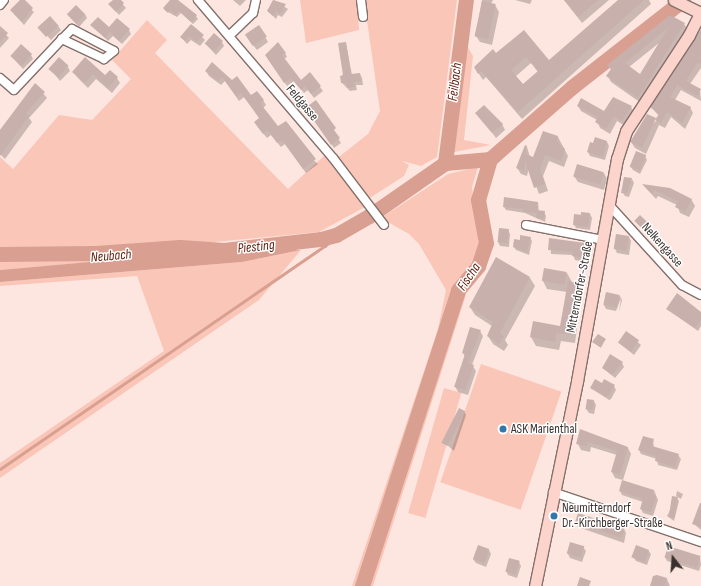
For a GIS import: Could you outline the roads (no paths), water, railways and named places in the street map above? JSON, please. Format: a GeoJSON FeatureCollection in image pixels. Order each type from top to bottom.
{"type":"FeatureCollection","features":[{"type":"Feature","properties":{"kind":"street"},"geometry":{"type":"LineString","coordinates":[[0,5],[4,0]]}},
{"type":"Feature","properties":{"kind":"street","name":"Feldgasse"},"geometry":{"type":"LineString","coordinates":[[198,0],[230,35],[369,203],[381,221]]}},
{"type":"Feature","properties":{"kind":"street"},"geometry":{"type":"LineString","coordinates":[[230,35],[253,13],[256,0]]}},
{"type":"Feature","properties":{"kind":"street"},"geometry":{"type":"LineString","coordinates":[[361,0],[363,17]]}},
{"type":"Feature","properties":{"kind":"street"},"geometry":{"type":"LineString","coordinates":[[674,0],[701,13]]}},
{"type":"Feature","properties":{"kind":"street","name":"Mitterndorfer-Straße"},"geometry":{"type":"LineString","coordinates":[[535,586],[618,159],[626,131],[686,41],[701,13]]}},
{"type":"Feature","properties":{"kind":"street"},"geometry":{"type":"LineString","coordinates":[[0,78],[14,90],[62,39],[72,29],[114,51],[104,59],[62,39]]}},
{"type":"Feature","properties":{"kind":"street","name":"Nelkengasse"},"geometry":{"type":"LineString","coordinates":[[610,206],[682,285],[701,295]]}},
{"type":"Feature","properties":{"kind":"street"},"geometry":{"type":"LineString","coordinates":[[526,225],[603,240]]}},
{"type":"Feature","properties":{"kind":"street"},"geometry":{"type":"LineString","coordinates":[[554,492],[701,542]]}},
{"type":"Feature","properties":{"kind":"waterway","name":"Feilbach"},"geometry":{"type":"LineString","coordinates":[[445,163],[466,0]]}},
{"type":"Feature","properties":{"kind":"waterway","name":"Fischa"},"geometry":{"type":"LineString","coordinates":[[362,586],[458,290],[478,266],[486,243],[478,200],[490,159],[572,87],[683,0]]}},
{"type":"Feature","properties":{"kind":"waterway","name":"Piesting"},"geometry":{"type":"LineString","coordinates":[[0,254],[96,253],[180,247],[224,250],[321,239],[336,235],[369,216],[445,163],[490,159]]}},
{"type":"Feature","properties":{"kind":"waterway"},"geometry":{"type":"LineString","coordinates":[[0,469],[325,246],[336,235]]}},
{"type":"Feature","properties":{"kind":"place","name":"ASK Marienthal"},"geometry":{"type":"Point","coordinates":[503,429]}},
{"type":"Feature","properties":{"kind":"place","name":"Neumitterndorf Dr.-Kirchberger-Straße"},"geometry":{"type":"Point","coordinates":[554,516]}},
{"type":"Feature","properties":{"kind":"water label","name":"Neubach"},"geometry":{"type":"Point","coordinates":[111,256]}}]}
